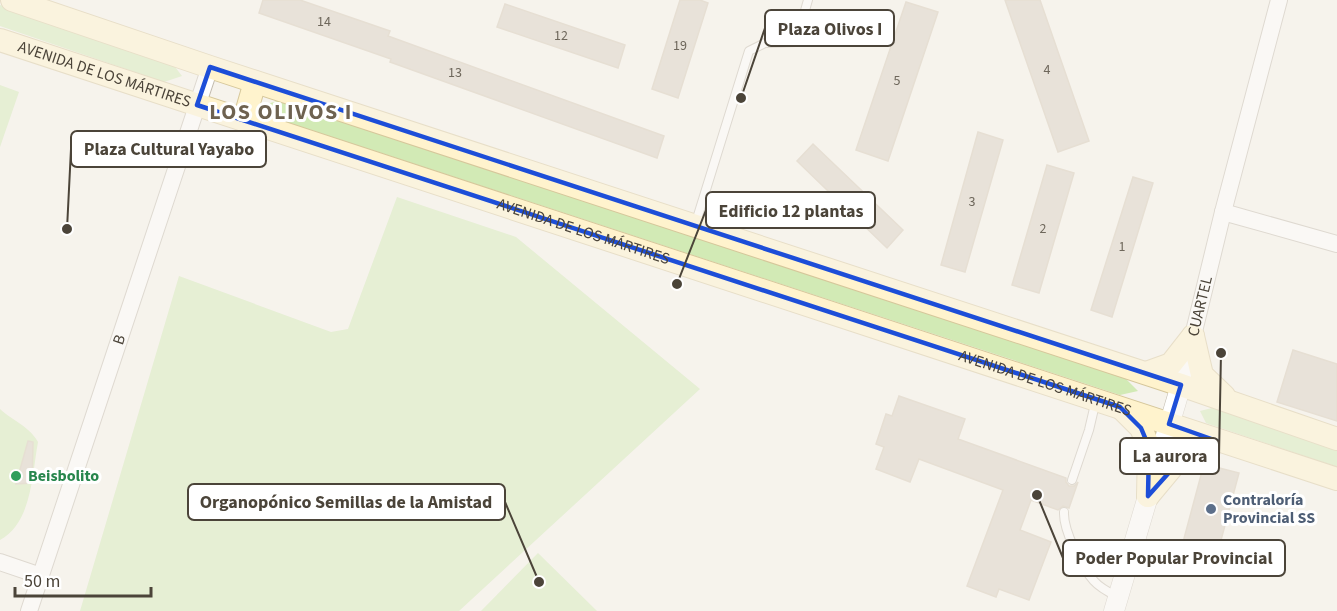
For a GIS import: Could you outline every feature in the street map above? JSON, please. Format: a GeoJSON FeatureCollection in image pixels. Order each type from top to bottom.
{"type":"FeatureCollection","features":[{"type":"Feature","properties":{"kind":"main road"},"geometry":{"type":"LineString","coordinates":[[12,0],[1337,438]]}},
{"type":"Feature","properties":{"kind":"main road","name":"AVENIDA DE LOS MÁRTIRES"},"geometry":{"type":"LineString","coordinates":[[0,40],[1337,479]]}},
{"type":"Feature","properties":{"kind":"main road"},"geometry":{"type":"LineString","coordinates":[[244,120],[255,82]]}},
{"type":"Feature","properties":{"kind":"main road"},"geometry":{"type":"LineString","coordinates":[[1146,373],[1171,364],[1193,336]]}},
{"type":"Feature","properties":{"kind":"main road"},"geometry":{"type":"LineString","coordinates":[[1193,336],[1202,375],[1232,403]]}},
{"type":"Feature","properties":{"kind":"main road"},"geometry":{"type":"LineString","coordinates":[[1120,407],[1141,428],[1149,447],[1148,496]]}},
{"type":"Feature","properties":{"kind":"main road"},"geometry":{"type":"LineString","coordinates":[[1148,496],[1191,448],[1217,441]]}},
{"type":"Feature","properties":{"kind":"street","name":"CUARTEL"},"geometry":{"type":"LineString","coordinates":[[1116,604],[1180,385],[1279,0]]}},
{"type":"Feature","properties":{"kind":"street","name":"B"},"geometry":{"type":"LineString","coordinates":[[30,611],[210,67]]}},
{"type":"Feature","properties":{"kind":"street"},"geometry":{"type":"LineString","coordinates":[[1223,212],[1337,244]]}},
{"type":"Feature","properties":{"kind":"street"},"geometry":{"type":"LineString","coordinates":[[0,562],[41,576]]}},
{"type":"Feature","properties":{"kind":"lane"},"geometry":{"type":"LineString","coordinates":[[695,226],[749,51],[765,43],[796,42],[808,0]]}},
{"type":"Feature","properties":{"kind":"lane"},"geometry":{"type":"LineString","coordinates":[[1072,480],[1089,430],[1096,399]]}},
{"type":"Feature","properties":{"kind":"lane"},"geometry":{"type":"LineString","coordinates":[[1064,512],[1064,523],[1075,550],[1094,582],[1116,604]]}},
{"type":"Feature","properties":{"kind":"highlighted area"},"geometry":{"type":"Polygon","coordinates":[[[210,67],[1181,385],[1169,424],[1217,441],[1191,448],[1148,496],[1149,447],[1141,428],[1120,407],[197,105],[210,67]]]}},
{"type":"Feature","properties":{"kind":"green space"},"geometry":{"type":"Polygon","coordinates":[[[0,5],[172,63],[182,76],[164,82],[0,26],[0,5]]]}},
{"type":"Feature","properties":{"kind":"green space"},"geometry":{"type":"Polygon","coordinates":[[[0,85],[19,92],[0,147],[0,85]]]}},
{"type":"Feature","properties":{"kind":"green space"},"geometry":{"type":"Polygon","coordinates":[[[281,100],[1122,375],[1138,391],[1120,395],[274,118],[267,104],[281,100]]]}},
{"type":"Feature","properties":{"kind":"green space"},"geometry":{"type":"Polygon","coordinates":[[[397,197],[516,237],[700,389],[459,611],[80,611],[179,276],[331,332],[348,329],[397,197]]]}},
{"type":"Feature","properties":{"kind":"green space"},"geometry":{"type":"Polygon","coordinates":[[[1212,408],[1337,449],[1337,467],[1206,423],[1200,411],[1212,408]]]}},
{"type":"Feature","properties":{"kind":"green space","name":"Beisbolito"},"geometry":{"type":"Polygon","coordinates":[[[0,409],[25,428],[38,442],[32,483],[25,510],[11,532],[0,540],[0,409]]]}},
{"type":"Feature","properties":{"kind":"green space"},"geometry":{"type":"Polygon","coordinates":[[[538,553],[597,611],[481,611],[538,553]]]}},
{"type":"Feature","properties":{"kind":"building"},"geometry":{"type":"Polygon","coordinates":[[[263,0],[300,0],[390,31],[388,36],[664,136],[657,158],[390,62],[391,59],[259,13],[263,0]]]}},
{"type":"Feature","properties":{"kind":"building"},"geometry":{"type":"Polygon","coordinates":[[[680,0],[700,0],[708,3],[678,98],[652,89],[680,0]]]}},
{"type":"Feature","properties":{"kind":"building"},"geometry":{"type":"Polygon","coordinates":[[[1005,0],[1040,0],[1089,141],[1058,152],[1005,0]]]}},
{"type":"Feature","properties":{"kind":"building"},"geometry":{"type":"Polygon","coordinates":[[[906,2],[938,12],[888,161],[856,150],[906,2]]]}},
{"type":"Feature","properties":{"kind":"building"},"geometry":{"type":"Polygon","coordinates":[[[505,4],[625,45],[618,68],[497,27],[505,4]]]}},
{"type":"Feature","properties":{"kind":"building"},"geometry":{"type":"Polygon","coordinates":[[[978,132],[1003,140],[965,272],[941,265],[978,132]]]}},
{"type":"Feature","properties":{"kind":"building"},"geometry":{"type":"Polygon","coordinates":[[[813,144],[903,230],[887,248],[797,161],[813,144]]]}},
{"type":"Feature","properties":{"kind":"building"},"geometry":{"type":"Polygon","coordinates":[[[1047,165],[1074,173],[1039,293],[1012,285],[1047,165]]]}},
{"type":"Feature","properties":{"kind":"building"},"geometry":{"type":"Polygon","coordinates":[[[1133,177],[1153,183],[1112,317],[1091,310],[1133,177]]]}},
{"type":"Feature","properties":{"kind":"building"},"geometry":{"type":"Polygon","coordinates":[[[1293,350],[1337,364],[1337,421],[1277,402],[1293,350]]]}},
{"type":"Feature","properties":{"kind":"building"},"geometry":{"type":"Polygon","coordinates":[[[899,396],[965,419],[958,439],[1066,478],[1069,486],[1074,486],[1078,482],[1069,508],[1063,506],[1058,510],[1031,500],[1020,530],[1051,542],[1029,600],[999,589],[996,597],[967,586],[1003,490],[919,459],[910,482],[876,469],[884,447],[876,444],[886,414],[892,416],[899,396]]]}},
{"type":"Feature","properties":{"kind":"building"},"geometry":{"type":"Polygon","coordinates":[[[28,441],[33,442],[32,483],[16,484],[28,441]]]}},
{"type":"Feature","properties":{"kind":"building","name":"Contraloría Provincial SS"},"geometry":{"type":"Polygon","coordinates":[[[1204,464],[1239,473],[1217,555],[1182,546],[1204,464]]]}},
{"type":"Feature","properties":{"kind":"place","name":"Plaza Olivos I"},"geometry":{"type":"Point","coordinates":[741,98]}},
{"type":"Feature","properties":{"kind":"place","name":"Plaza Cultural Yayabo"},"geometry":{"type":"Point","coordinates":[67,229]}},
{"type":"Feature","properties":{"kind":"place","name":"Edificio 12 plantas"},"geometry":{"type":"Point","coordinates":[677,284]}},
{"type":"Feature","properties":{"kind":"place","name":"La aurora"},"geometry":{"type":"Point","coordinates":[1221,353]}},
{"type":"Feature","properties":{"kind":"place","name":"Beisbolito"},"geometry":{"type":"Point","coordinates":[16,476]}},
{"type":"Feature","properties":{"kind":"place","name":"Poder Popular Provincial"},"geometry":{"type":"Point","coordinates":[1037,495]}},
{"type":"Feature","properties":{"kind":"place","name":"Contraloría Provincial SS"},"geometry":{"type":"Point","coordinates":[1211,509]}},
{"type":"Feature","properties":{"kind":"place","name":"Organopónico Semillas de la Amistad"},"geometry":{"type":"Point","coordinates":[539,582]}},
{"type":"Feature","properties":{"kind":"district","name":"LOS OLIVOS I"},"geometry":{"type":"Point","coordinates":[281,112]}}]}
